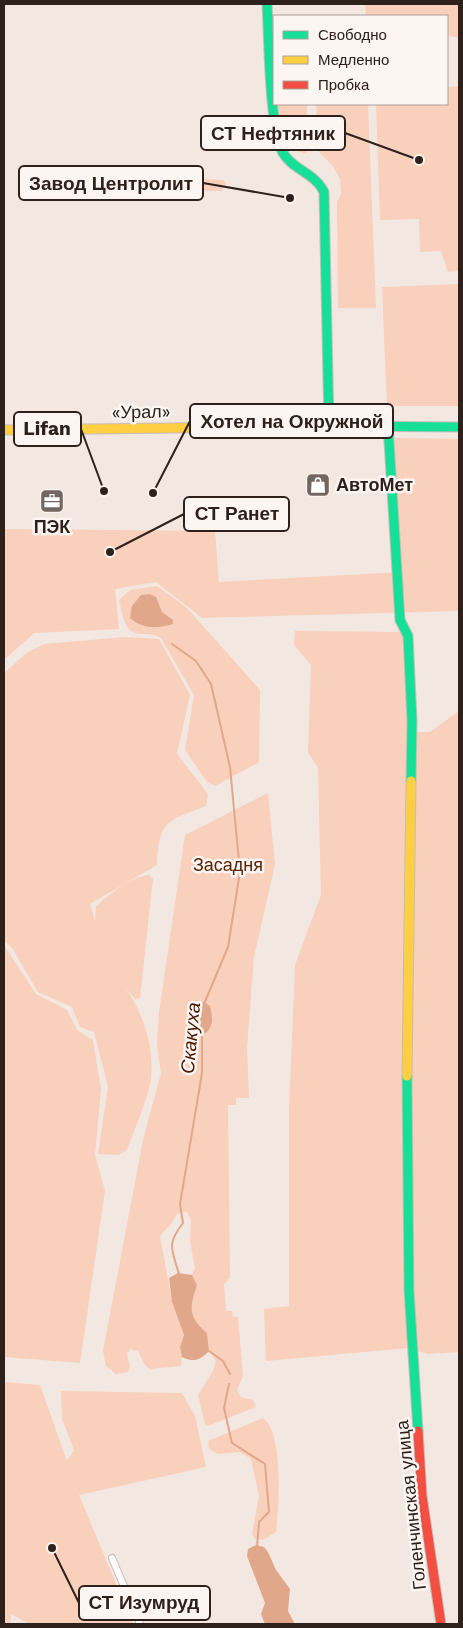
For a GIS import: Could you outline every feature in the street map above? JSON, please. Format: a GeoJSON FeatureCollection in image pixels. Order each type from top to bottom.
{"type":"FeatureCollection","features":[{"type":"Feature","properties":{"kind":"main road"},"geometry":{"type":"LineString","coordinates":[[267,4],[273,91]]}},
{"type":"Feature","properties":{"kind":"main road"},"geometry":{"type":"LineString","coordinates":[[274,105],[276,135],[282,151],[291,163],[321,182],[324,192],[329,426]]}},
{"type":"Feature","properties":{"kind":"main road","name":"«Урал»"},"geometry":{"type":"LineString","coordinates":[[4,430],[329,426],[459,427]]}},
{"type":"Feature","properties":{"kind":"main road","name":"Голенчинская улица"},"geometry":{"type":"LineString","coordinates":[[388,426],[400,620],[408,636],[412,721],[407,1119],[409,1290],[422,1496],[441,1624]]}},
{"type":"Feature","properties":{"kind":"street"},"geometry":{"type":"LineString","coordinates":[[112,1558],[140,1624]]}},
{"type":"Feature","properties":{"kind":"green space"},"geometry":{"type":"Polygon","coordinates":[[[365,4],[459,4],[459,38],[448,35],[448,15],[366,15],[365,4]]]}},
{"type":"Feature","properties":{"kind":"green space"},"geometry":{"type":"Polygon","coordinates":[[[459,86],[459,271],[448,272],[441,251],[420,252],[419,219],[380,220],[376,105],[448,105],[448,87],[459,86]]]}},
{"type":"Feature","properties":{"kind":"green space"},"geometry":{"type":"Polygon","coordinates":[[[278,105],[307,105],[306,154],[283,146],[279,137],[278,105]]]}},
{"type":"Feature","properties":{"kind":"green space"},"geometry":{"type":"Polygon","coordinates":[[[316,105],[368,105],[376,308],[338,308],[337,202],[341,194],[340,179],[333,166],[319,152],[316,105]]]}},
{"type":"Feature","properties":{"kind":"green space"},"geometry":{"type":"Polygon","coordinates":[[[176,178],[223,180],[226,183],[222,191],[175,191],[171,183],[176,178]]]}},
{"type":"Feature","properties":{"kind":"green space"},"geometry":{"type":"Polygon","coordinates":[[[459,284],[459,406],[387,406],[382,287],[459,284]]]}},
{"type":"Feature","properties":{"kind":"green space"},"geometry":{"type":"Polygon","coordinates":[[[394,438],[459,439],[459,611],[202,618],[156,582],[115,589],[119,629],[34,633],[4,660],[4,529],[215,531],[219,582],[402,572],[394,438]]]}},
{"type":"Feature","properties":{"kind":"green space"},"geometry":{"type":"Polygon","coordinates":[[[157,586],[187,608],[260,690],[259,762],[215,786],[207,782],[185,750],[194,695],[161,638],[149,634],[135,633],[127,627],[123,617],[119,600],[130,590],[157,586]]]}},
{"type":"Feature","properties":{"kind":"green space"},"geometry":{"type":"Polygon","coordinates":[[[295,631],[401,632],[407,635],[411,732],[430,732],[459,711],[459,1352],[428,1354],[408,1348],[266,1361],[264,1309],[289,1306],[289,1109],[295,965],[321,895],[318,768],[308,752],[311,665],[294,645],[295,631]]]}},
{"type":"Feature","properties":{"kind":"green space"},"geometry":{"type":"Polygon","coordinates":[[[124,637],[159,639],[190,695],[177,754],[208,794],[206,806],[182,815],[168,824],[160,839],[157,865],[90,904],[95,921],[96,906],[114,891],[142,876],[149,875],[153,879],[140,998],[135,999],[125,987],[142,1018],[146,1030],[151,1053],[151,1077],[145,1103],[127,1150],[119,1155],[98,1154],[108,1087],[94,1032],[80,1027],[72,1007],[38,992],[12,948],[4,940],[4,673],[28,652],[44,644],[124,637]]]}},
{"type":"Feature","properties":{"kind":"green space","name":"Засадня"},"geometry":{"type":"Polygon","coordinates":[[[268,793],[275,864],[254,957],[247,1048],[249,1098],[236,1098],[236,1105],[228,1105],[230,1278],[224,1284],[226,1311],[232,1311],[233,1317],[238,1317],[243,1376],[237,1390],[241,1397],[253,1400],[256,1407],[208,1426],[205,1425],[198,1395],[213,1371],[216,1361],[209,1351],[207,1333],[196,1321],[192,1311],[197,1285],[192,1275],[195,1268],[190,1241],[191,1219],[186,1211],[177,1214],[172,1223],[160,1236],[172,1302],[184,1335],[180,1347],[181,1365],[151,1370],[145,1365],[138,1351],[130,1349],[127,1354],[130,1366],[128,1372],[116,1374],[106,1366],[103,1351],[143,1140],[161,1073],[157,1044],[159,1012],[185,835],[268,793]]]}},
{"type":"Feature","properties":{"kind":"green space"},"geometry":{"type":"Polygon","coordinates":[[[4,945],[36,994],[67,1010],[77,1030],[93,1040],[101,1089],[95,1155],[105,1191],[80,1363],[4,1357],[4,945]]]}},
{"type":"Feature","properties":{"kind":"green space"},"geometry":{"type":"Polygon","coordinates":[[[4,1382],[40,1385],[67,1461],[74,1450],[62,1419],[61,1391],[182,1393],[195,1416],[206,1467],[79,1495],[133,1624],[29,1624],[11,1614],[10,1624],[4,1624],[4,1382]]]}},
{"type":"Feature","properties":{"kind":"green space"},"geometry":{"type":"Polygon","coordinates":[[[263,1418],[270,1426],[274,1439],[279,1489],[276,1532],[263,1540],[255,1539],[252,1534],[259,1496],[251,1459],[240,1452],[218,1454],[209,1449],[208,1441],[263,1418]]]}},
{"type":"Feature","properties":{"kind":"shaded area"},"geometry":{"type":"Polygon","coordinates":[[[150,594],[156,597],[162,612],[173,620],[173,624],[150,627],[135,622],[130,618],[132,606],[141,595],[150,594]]]}},
{"type":"Feature","properties":{"kind":"shaded area"},"geometry":{"type":"Polygon","coordinates":[[[201,1002],[210,1006],[212,1014],[211,1027],[202,1035],[198,1034],[192,1024],[192,1010],[201,1002]]]}},
{"type":"Feature","properties":{"kind":"shaded area"},"geometry":{"type":"Polygon","coordinates":[[[178,1273],[192,1275],[197,1285],[192,1311],[196,1321],[207,1333],[209,1351],[197,1360],[182,1357],[180,1347],[184,1335],[172,1302],[169,1278],[178,1273]]]}},
{"type":"Feature","properties":{"kind":"shaded area"},"geometry":{"type":"Polygon","coordinates":[[[256,1545],[264,1547],[268,1552],[276,1570],[290,1589],[288,1611],[295,1624],[265,1624],[261,1614],[265,1603],[247,1556],[248,1549],[256,1545]]]}},
{"type":"Feature","properties":{"kind":"waterway","name":"Скакуха"},"geometry":{"type":"LineString","coordinates":[[172,644],[196,661],[211,684],[230,767],[240,872],[228,947],[204,1004]]}},
{"type":"Feature","properties":{"kind":"waterway","name":"Скакуха"},"geometry":{"type":"LineString","coordinates":[[179,1274],[172,1242],[183,1223],[180,1204],[202,1073],[202,1034]]}},
{"type":"Feature","properties":{"kind":"waterway","name":"Скакуха"},"geometry":{"type":"LineString","coordinates":[[209,1351],[223,1361],[230,1374]]}},
{"type":"Feature","properties":{"kind":"waterway","name":"Скакуха"},"geometry":{"type":"LineString","coordinates":[[229,1384],[224,1408],[232,1443],[265,1464],[269,1512],[259,1522],[257,1548]]}},
{"type":"Feature","properties":{"kind":"traffic: fast"},"geometry":{"type":"LineString","coordinates":[[267,4],[272,103],[278,140],[287,159],[315,180],[324,192],[329,426]]}},
{"type":"Feature","properties":{"kind":"traffic: fast"},"geometry":{"type":"LineString","coordinates":[[388,425],[400,620],[408,636],[412,721],[411,781]]}},
{"type":"Feature","properties":{"kind":"traffic: fast"},"geometry":{"type":"LineString","coordinates":[[331,426],[459,427]]}},
{"type":"Feature","properties":{"kind":"traffic: fast"},"geometry":{"type":"LineString","coordinates":[[407,1076],[409,1291],[418,1431]]}},
{"type":"Feature","properties":{"kind":"traffic: slow"},"geometry":{"type":"LineString","coordinates":[[4,430],[331,426]]}},
{"type":"Feature","properties":{"kind":"traffic: slow"},"geometry":{"type":"LineString","coordinates":[[407,1076],[411,781]]}},
{"type":"Feature","properties":{"kind":"traffic: jam"},"geometry":{"type":"LineString","coordinates":[[418,1431],[422,1496],[441,1624]]}},
{"type":"Feature","properties":{"kind":"place","name":"СТ Нефтяник"},"geometry":{"type":"Point","coordinates":[419,160]}},
{"type":"Feature","properties":{"kind":"place","name":"Завод Центролит"},"geometry":{"type":"Point","coordinates":[290,198]}},
{"type":"Feature","properties":{"kind":"place","name":"АвтоМет"},"geometry":{"type":"Point","coordinates":[318,485]}},
{"type":"Feature","properties":{"kind":"place","name":"Lifan"},"geometry":{"type":"Point","coordinates":[104,491]}},
{"type":"Feature","properties":{"kind":"place","name":"Хотел на Окружной"},"geometry":{"type":"Point","coordinates":[153,493]}},
{"type":"Feature","properties":{"kind":"place","name":"ПЭК"},"geometry":{"type":"Point","coordinates":[52,501]}},
{"type":"Feature","properties":{"kind":"place","name":"СТ Ранет"},"geometry":{"type":"Point","coordinates":[110,552]}},
{"type":"Feature","properties":{"kind":"place","name":"СТ Изумруд"},"geometry":{"type":"Point","coordinates":[52,1548]}}]}
